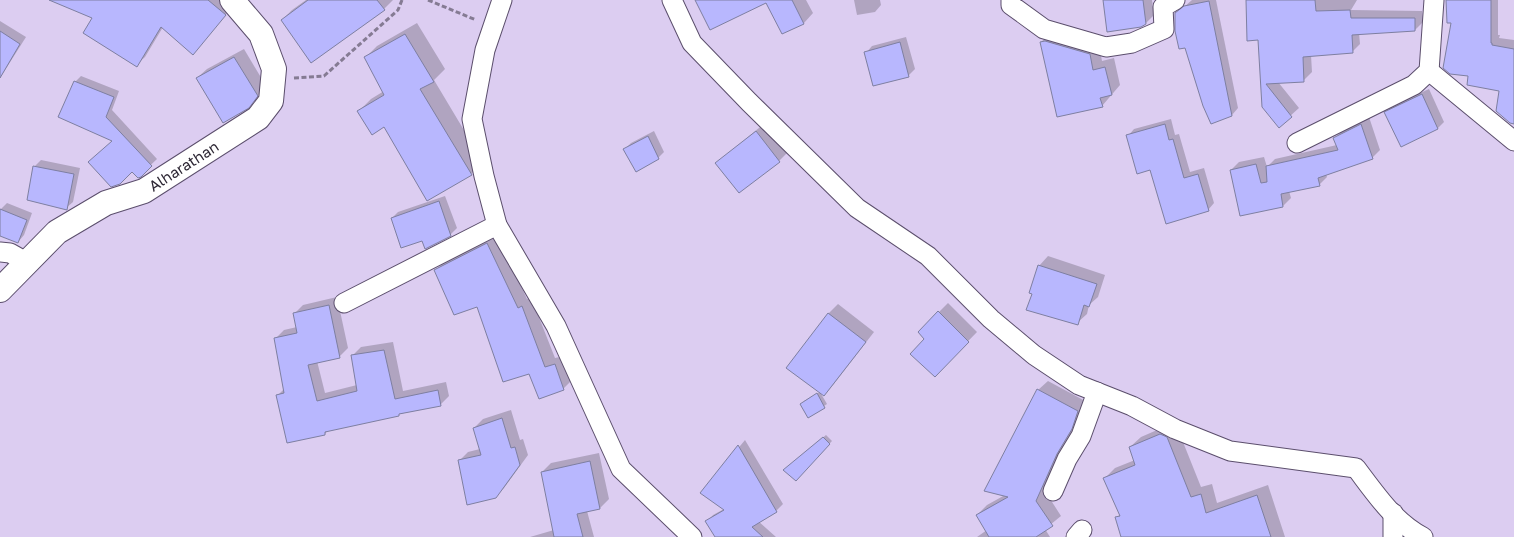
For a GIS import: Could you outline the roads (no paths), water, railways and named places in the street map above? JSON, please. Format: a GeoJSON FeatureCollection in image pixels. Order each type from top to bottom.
{"type":"FeatureCollection","features":[{"type":"Feature","properties":{"kind":"street","name":"Alharathan"},"geometry":{"type":"LineString","coordinates":[[0,290],[57,232],[106,204],[144,191],[258,118],[271,101],[274,69],[261,34],[232,0]]}},
{"type":"Feature","properties":{"kind":"street"},"geometry":{"type":"LineString","coordinates":[[502,0],[485,50],[472,119],[497,226],[556,326],[621,469],[692,537]]}},
{"type":"Feature","properties":{"kind":"street"},"geometry":{"type":"LineString","coordinates":[[672,0],[692,43],[857,208],[928,256],[991,319],[1034,355],[1079,385],[1132,406],[1175,429],[1230,451],[1356,468],[1384,505],[1412,532],[1422,537]]}},
{"type":"Feature","properties":{"kind":"street"},"geometry":{"type":"LineString","coordinates":[[1011,0],[1011,5],[1044,29],[1106,46],[1132,43],[1164,29],[1164,7],[1175,0]]}},
{"type":"Feature","properties":{"kind":"street"},"geometry":{"type":"LineString","coordinates":[[1297,143],[1414,85],[1429,71],[1434,0]]}},
{"type":"Feature","properties":{"kind":"street"},"geometry":{"type":"LineString","coordinates":[[1429,71],[1514,141]]}},
{"type":"Feature","properties":{"kind":"street"},"geometry":{"type":"LineString","coordinates":[[344,303],[497,226]]}},
{"type":"Feature","properties":{"kind":"street"},"geometry":{"type":"LineString","coordinates":[[0,252],[10,253],[26,262]]}},
{"type":"Feature","properties":{"kind":"street"},"geometry":{"type":"LineString","coordinates":[[1053,491],[1067,459],[1081,436],[1097,392]]}},
{"type":"Feature","properties":{"kind":"street"},"geometry":{"type":"LineString","coordinates":[[1393,513],[1393,537]]}}]}
